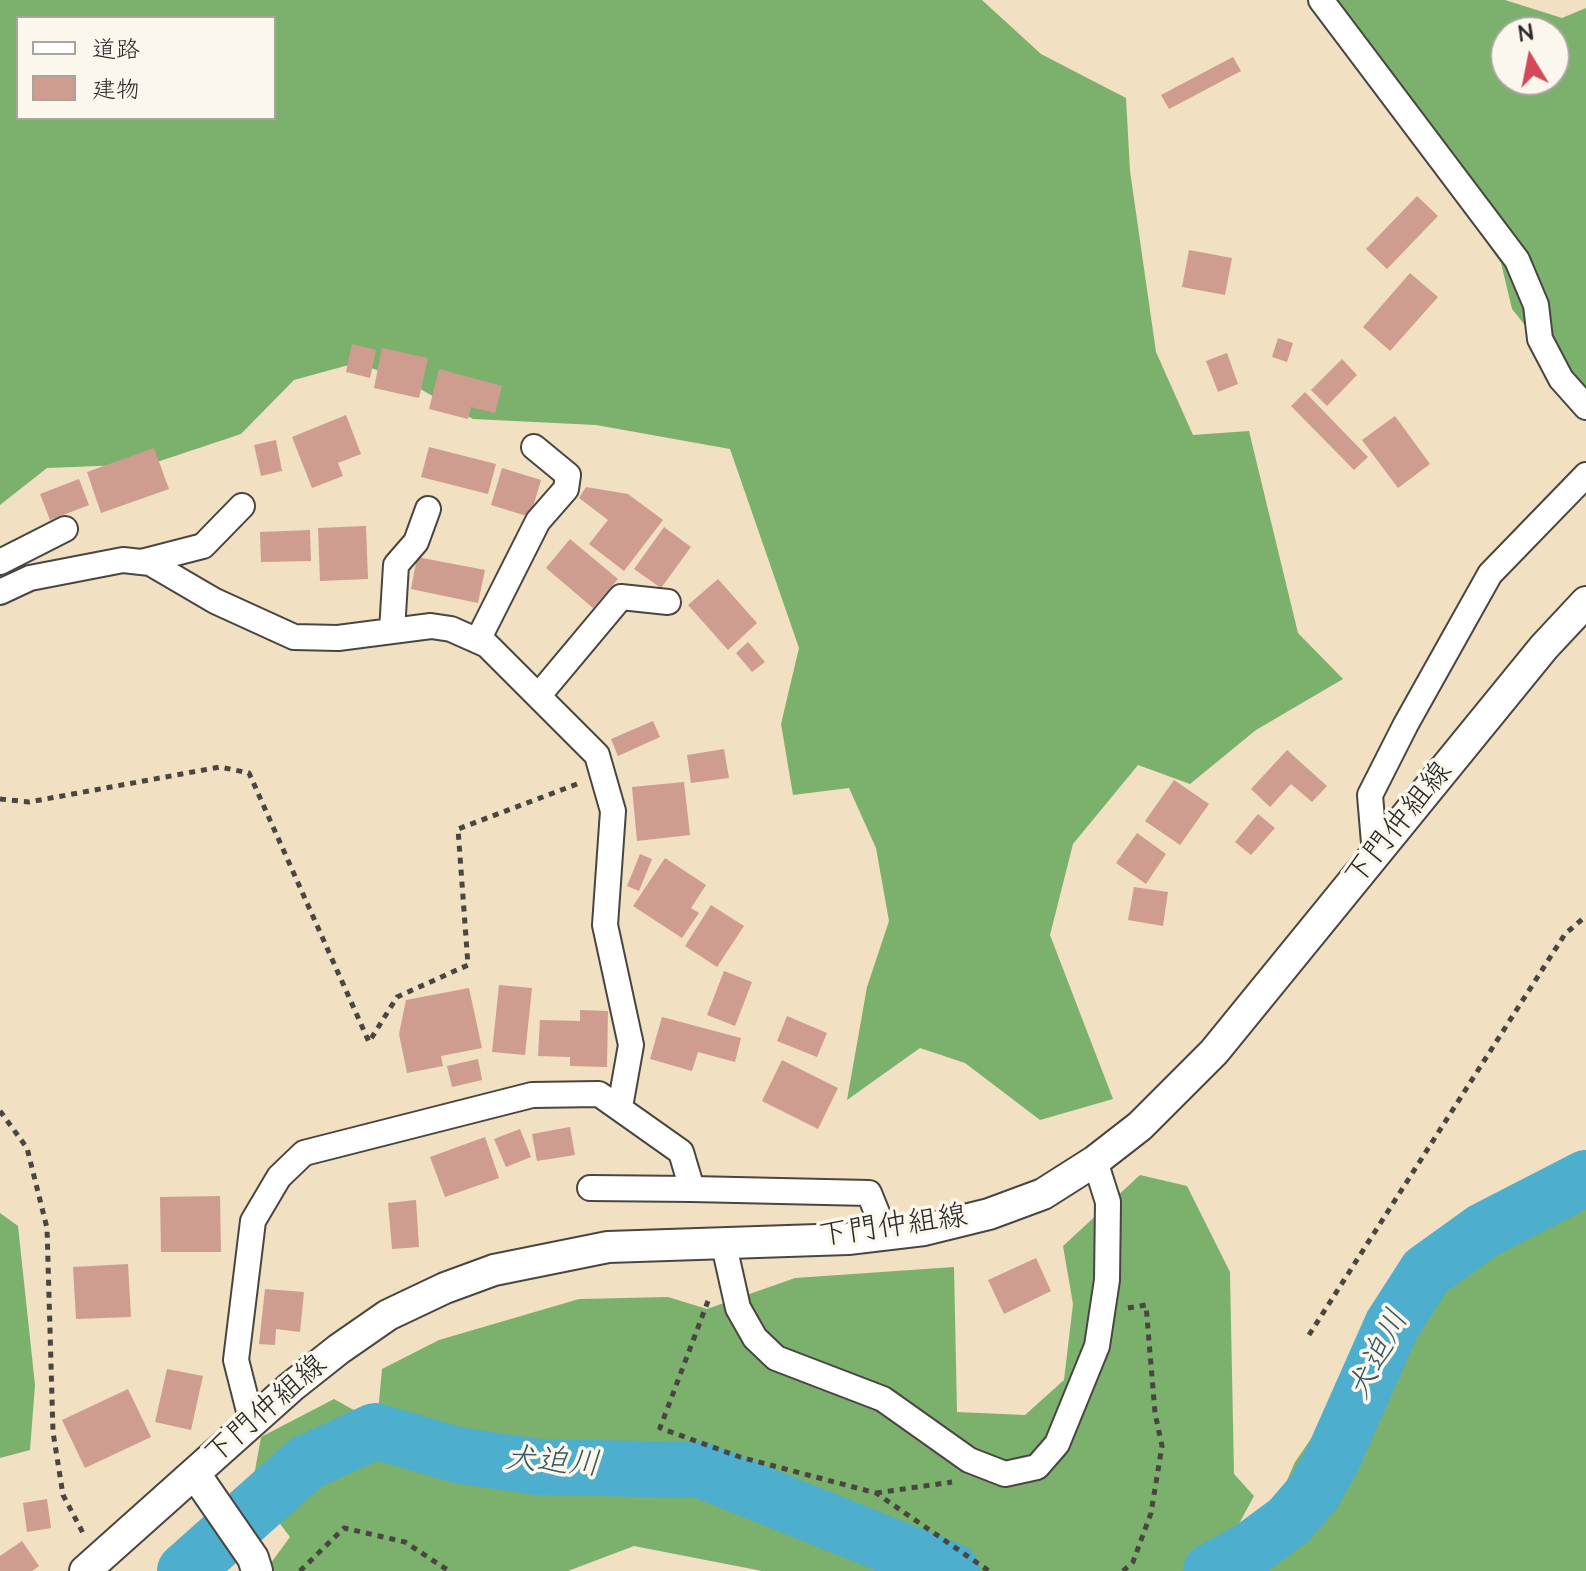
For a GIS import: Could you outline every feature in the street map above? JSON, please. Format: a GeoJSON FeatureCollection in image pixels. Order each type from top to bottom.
{"type":"FeatureCollection","features":[{"type":"Feature","properties":{"kind":"street"},"geometry":{"type":"LineString","coordinates":[[1321,0],[1517,260],[1536,305],[1540,339],[1561,379],[1586,407]]}},
{"type":"Feature","properties":{"kind":"street"},"geometry":{"type":"LineString","coordinates":[[478,640],[538,521],[566,489],[568,475],[534,447]]}},
{"type":"Feature","properties":{"kind":"street"},"geometry":{"type":"LineString","coordinates":[[1375,855],[1370,795],[1406,724],[1490,574],[1586,475]]}},
{"type":"Feature","properties":{"kind":"street"},"geometry":{"type":"LineString","coordinates":[[141,562],[203,546],[242,506]]}},
{"type":"Feature","properties":{"kind":"street"},"geometry":{"type":"LineString","coordinates":[[392,631],[396,565],[416,542],[428,509]]}},
{"type":"Feature","properties":{"kind":"street"},"geometry":{"type":"LineString","coordinates":[[0,562],[65,529]]}},
{"type":"Feature","properties":{"kind":"street"},"geometry":{"type":"LineString","coordinates":[[0,592],[30,578],[123,560],[150,563],[215,601],[294,637],[338,638],[431,626],[451,629],[487,645],[597,755],[600,775],[613,811],[605,925],[631,1045],[620,1107]]}},
{"type":"Feature","properties":{"kind":"street"},"geometry":{"type":"LineString","coordinates":[[539,695],[621,597],[668,602]]}},
{"type":"Feature","properties":{"kind":"street","name":"下門仲組線"},"geometry":{"type":"LineString","coordinates":[[91,1566],[339,1349],[388,1315],[445,1288],[494,1270],[608,1247],[886,1235],[989,1214],[1043,1194],[1095,1161],[1140,1126],[1214,1052],[1544,647],[1586,602]]}},
{"type":"Feature","properties":{"kind":"street"},"geometry":{"type":"LineString","coordinates":[[252,1423],[236,1360],[253,1221],[279,1177],[304,1153],[532,1095],[599,1094],[681,1152],[692,1189]]}},
{"type":"Feature","properties":{"kind":"street"},"geometry":{"type":"LineString","coordinates":[[723,1241],[738,1308],[755,1338],[776,1358],[883,1399],[969,1460],[1005,1474],[1037,1467],[1057,1444],[1097,1346],[1107,1280],[1108,1202],[1095,1161]]}},
{"type":"Feature","properties":{"kind":"street"},"geometry":{"type":"LineString","coordinates":[[590,1188],[869,1193],[886,1235]]}},
{"type":"Feature","properties":{"kind":"street"},"geometry":{"type":"LineString","coordinates":[[195,1474],[255,1565]]}},
{"type":"Feature","properties":{"kind":"path"},"geometry":{"type":"LineString","coordinates":[[0,799],[29,802],[220,767],[249,773],[369,1042],[397,997],[468,965],[458,829],[600,775]]}},
{"type":"Feature","properties":{"kind":"path"},"geometry":{"type":"LineString","coordinates":[[1309,1335],[1565,934],[1586,916]]}},
{"type":"Feature","properties":{"kind":"path"},"geometry":{"type":"LineString","coordinates":[[0,1111],[27,1148],[47,1228],[53,1432],[63,1495],[91,1566]]}},
{"type":"Feature","properties":{"kind":"path"},"geometry":{"type":"LineString","coordinates":[[732,1289],[708,1298],[660,1428],[740,1457],[876,1493],[989,1571]]}},
{"type":"Feature","properties":{"kind":"path"},"geometry":{"type":"LineString","coordinates":[[1097,1346],[1129,1307],[1146,1305],[1155,1413],[1162,1446],[1151,1513],[1133,1562],[1123,1571]]}},
{"type":"Feature","properties":{"kind":"path"},"geometry":{"type":"LineString","coordinates":[[876,1493],[1005,1474]]}},
{"type":"Feature","properties":{"kind":"path"},"geometry":{"type":"LineString","coordinates":[[300,1571],[344,1528],[405,1542],[449,1571]]}},
{"type":"Feature","properties":{"kind":"green space"},"geometry":{"type":"Polygon","coordinates":[[[0,0],[982,0],[1041,54],[1126,98],[1130,171],[1156,352],[1193,435],[1249,431],[1298,633],[1343,679],[1256,730],[1190,784],[1138,765],[1073,844],[1050,935],[1113,1099],[1040,1120],[965,1063],[920,1048],[847,1100],[867,987],[889,921],[876,848],[849,788],[793,795],[781,724],[799,648],[730,449],[596,425],[473,419],[401,378],[356,363],[294,380],[241,434],[151,464],[47,468],[0,505],[0,0]]]}},
{"type":"Feature","properties":{"kind":"green space"},"geometry":{"type":"Polygon","coordinates":[[[1329,0],[1505,0],[1556,16],[1490,16],[1490,96],[1570,96],[1570,16],[1567,16],[1586,8],[1586,395],[1576,389],[1512,309],[1501,263],[1393,111],[1329,0]]]}},
{"type":"Feature","properties":{"kind":"green space"},"geometry":{"type":"Polygon","coordinates":[[[1586,1165],[1586,1571],[1248,1571],[1295,1462],[1392,1321],[1586,1165]]]}},
{"type":"Feature","properties":{"kind":"green space"},"geometry":{"type":"Polygon","coordinates":[[[1140,1175],[1187,1186],[1230,1272],[1234,1474],[1254,1496],[1220,1559],[1197,1571],[762,1571],[634,1546],[568,1571],[265,1571],[290,1537],[252,1487],[261,1437],[334,1399],[377,1423],[382,1369],[439,1340],[579,1299],[668,1297],[707,1309],[795,1278],[954,1267],[957,1412],[1025,1415],[1064,1380],[1073,1304],[1063,1246],[1140,1175]]]}},
{"type":"Feature","properties":{"kind":"green space"},"geometry":{"type":"Polygon","coordinates":[[[0,1213],[18,1226],[35,1385],[30,1450],[0,1458],[0,1213]]]}},
{"type":"Feature","properties":{"kind":"building"},"geometry":{"type":"Polygon","coordinates":[[[1233,57],[1241,71],[1169,109],[1161,95],[1233,57]]]}},
{"type":"Feature","properties":{"kind":"building"},"geometry":{"type":"Polygon","coordinates":[[[1417,196],[1438,216],[1387,269],[1366,249],[1417,196]]]}},
{"type":"Feature","properties":{"kind":"building"},"geometry":{"type":"Polygon","coordinates":[[[1189,250],[1232,258],[1225,295],[1182,287],[1189,250]]]}},
{"type":"Feature","properties":{"kind":"building"},"geometry":{"type":"Polygon","coordinates":[[[1410,273],[1438,297],[1390,351],[1363,327],[1410,273]]]}},
{"type":"Feature","properties":{"kind":"building"},"geometry":{"type":"Polygon","coordinates":[[[1278,338],[1293,343],[1287,362],[1272,357],[1278,338]]]}},
{"type":"Feature","properties":{"kind":"building"},"geometry":{"type":"Polygon","coordinates":[[[352,344],[376,350],[370,378],[346,372],[352,344]]]}},
{"type":"Feature","properties":{"kind":"building"},"geometry":{"type":"Polygon","coordinates":[[[382,348],[428,358],[419,398],[374,388],[382,348]]]}},
{"type":"Feature","properties":{"kind":"building"},"geometry":{"type":"Polygon","coordinates":[[[1227,353],[1238,384],[1218,392],[1206,361],[1227,353]]]}},
{"type":"Feature","properties":{"kind":"building"},"geometry":{"type":"Polygon","coordinates":[[[1342,359],[1357,375],[1327,406],[1311,390],[1342,359]]]}},
{"type":"Feature","properties":{"kind":"building"},"geometry":{"type":"Polygon","coordinates":[[[439,369],[502,386],[495,413],[471,407],[468,419],[429,409],[439,369]]]}},
{"type":"Feature","properties":{"kind":"building"},"geometry":{"type":"Polygon","coordinates":[[[1305,392],[1368,457],[1354,470],[1291,406],[1305,392]]]}},
{"type":"Feature","properties":{"kind":"building"},"geometry":{"type":"Polygon","coordinates":[[[346,415],[361,454],[338,463],[343,476],[312,488],[292,437],[346,415]]]}},
{"type":"Feature","properties":{"kind":"building"},"geometry":{"type":"Polygon","coordinates":[[[1395,416],[1430,464],[1398,488],[1362,440],[1395,416]]]}},
{"type":"Feature","properties":{"kind":"building"},"geometry":{"type":"Polygon","coordinates":[[[276,440],[282,471],[261,476],[254,445],[276,440]]]}},
{"type":"Feature","properties":{"kind":"building"},"geometry":{"type":"Polygon","coordinates":[[[429,447],[496,464],[488,494],[421,477],[429,447]]]}},
{"type":"Feature","properties":{"kind":"building"},"geometry":{"type":"Polygon","coordinates":[[[154,448],[169,489],[101,513],[87,472],[154,448]]]}},
{"type":"Feature","properties":{"kind":"building"},"geometry":{"type":"Polygon","coordinates":[[[502,468],[541,480],[530,517],[491,505],[502,468]]]}},
{"type":"Feature","properties":{"kind":"building"},"geometry":{"type":"Polygon","coordinates":[[[79,479],[89,505],[50,520],[40,494],[79,479]]]}},
{"type":"Feature","properties":{"kind":"building"},"geometry":{"type":"Polygon","coordinates":[[[586,487],[628,494],[663,520],[624,571],[589,544],[608,520],[579,498],[586,487]]]}},
{"type":"Feature","properties":{"kind":"building"},"geometry":{"type":"Polygon","coordinates":[[[366,526],[368,579],[320,581],[318,528],[366,526]]]}},
{"type":"Feature","properties":{"kind":"building"},"geometry":{"type":"Polygon","coordinates":[[[664,527],[691,547],[661,588],[634,569],[664,527]]]}},
{"type":"Feature","properties":{"kind":"building"},"geometry":{"type":"Polygon","coordinates":[[[310,530],[311,561],[261,562],[260,532],[310,530]]]}},
{"type":"Feature","properties":{"kind":"building"},"geometry":{"type":"Polygon","coordinates":[[[570,539],[618,579],[593,608],[546,568],[570,539]]]}},
{"type":"Feature","properties":{"kind":"building"},"geometry":{"type":"Polygon","coordinates":[[[417,557],[485,570],[478,603],[411,589],[417,557]]]}},
{"type":"Feature","properties":{"kind":"building"},"geometry":{"type":"Polygon","coordinates":[[[718,579],[757,623],[728,650],[688,605],[718,579]]]}},
{"type":"Feature","properties":{"kind":"building"},"geometry":{"type":"Polygon","coordinates":[[[748,642],[765,662],[752,672],[736,653],[748,642]]]}},
{"type":"Feature","properties":{"kind":"building"},"geometry":{"type":"Polygon","coordinates":[[[653,721],[660,737],[618,756],[611,739],[653,721]]]}},
{"type":"Feature","properties":{"kind":"building"},"geometry":{"type":"Polygon","coordinates":[[[724,749],[729,778],[691,783],[687,755],[724,749]]]}},
{"type":"Feature","properties":{"kind":"building"},"geometry":{"type":"Polygon","coordinates":[[[1287,750],[1327,786],[1312,802],[1291,784],[1270,807],[1251,789],[1287,750]]]}},
{"type":"Feature","properties":{"kind":"building"},"geometry":{"type":"Polygon","coordinates":[[[1174,780],[1209,804],[1180,845],[1145,821],[1174,780]]]}},
{"type":"Feature","properties":{"kind":"building"},"geometry":{"type":"Polygon","coordinates":[[[684,782],[690,835],[637,841],[632,787],[684,782]]]}},
{"type":"Feature","properties":{"kind":"building"},"geometry":{"type":"Polygon","coordinates":[[[1258,814],[1275,828],[1251,855],[1235,842],[1258,814]]]}},
{"type":"Feature","properties":{"kind":"building"},"geometry":{"type":"Polygon","coordinates":[[[1137,833],[1166,854],[1146,884],[1116,863],[1137,833]]]}},
{"type":"Feature","properties":{"kind":"building"},"geometry":{"type":"Polygon","coordinates":[[[640,854],[652,859],[639,891],[627,886],[640,854]]]}},
{"type":"Feature","properties":{"kind":"building"},"geometry":{"type":"Polygon","coordinates":[[[665,858],[706,885],[691,908],[699,913],[682,938],[633,906],[665,858]]]}},
{"type":"Feature","properties":{"kind":"building"},"geometry":{"type":"Polygon","coordinates":[[[1134,887],[1168,892],[1163,926],[1128,920],[1134,887]]]}},
{"type":"Feature","properties":{"kind":"building"},"geometry":{"type":"Polygon","coordinates":[[[711,905],[744,926],[717,967],[685,946],[711,905]]]}},
{"type":"Feature","properties":{"kind":"building"},"geometry":{"type":"Polygon","coordinates":[[[724,971],[752,982],[735,1026],[707,1015],[724,971]]]}},
{"type":"Feature","properties":{"kind":"building"},"geometry":{"type":"Polygon","coordinates":[[[499,985],[532,988],[525,1055],[492,1052],[499,985]]]}},
{"type":"Feature","properties":{"kind":"building"},"geometry":{"type":"Polygon","coordinates":[[[469,988],[482,1048],[441,1056],[443,1066],[407,1073],[399,1034],[406,1000],[469,988]]]}},
{"type":"Feature","properties":{"kind":"building"},"geometry":{"type":"Polygon","coordinates":[[[580,1010],[608,1011],[607,1067],[570,1066],[570,1057],[538,1056],[540,1020],[580,1021],[580,1010]]]}},
{"type":"Feature","properties":{"kind":"building"},"geometry":{"type":"Polygon","coordinates":[[[787,1016],[827,1033],[817,1057],[777,1041],[787,1016]]]}},
{"type":"Feature","properties":{"kind":"building"},"geometry":{"type":"Polygon","coordinates":[[[662,1017],[741,1038],[735,1062],[698,1052],[692,1071],[650,1059],[662,1017]]]}},
{"type":"Feature","properties":{"kind":"building"},"geometry":{"type":"Polygon","coordinates":[[[478,1059],[482,1080],[452,1087],[447,1066],[478,1059]]]}},
{"type":"Feature","properties":{"kind":"building"},"geometry":{"type":"Polygon","coordinates":[[[782,1060],[838,1088],[818,1129],[762,1101],[782,1060]]]}},
{"type":"Feature","properties":{"kind":"building"},"geometry":{"type":"Polygon","coordinates":[[[570,1127],[575,1155],[537,1161],[532,1134],[570,1127]]]}},
{"type":"Feature","properties":{"kind":"building"},"geometry":{"type":"Polygon","coordinates":[[[520,1129],[531,1157],[506,1167],[494,1139],[520,1129]]]}},
{"type":"Feature","properties":{"kind":"building"},"geometry":{"type":"Polygon","coordinates":[[[485,1137],[499,1178],[445,1197],[430,1157],[485,1137]]]}},
{"type":"Feature","properties":{"kind":"building"},"geometry":{"type":"Polygon","coordinates":[[[220,1196],[221,1252],[161,1252],[160,1197],[220,1196]]]}},
{"type":"Feature","properties":{"kind":"building"},"geometry":{"type":"Polygon","coordinates":[[[416,1200],[419,1247],[392,1249],[388,1203],[416,1200]]]}},
{"type":"Feature","properties":{"kind":"building"},"geometry":{"type":"Polygon","coordinates":[[[1036,1258],[1051,1291],[1004,1314],[988,1280],[1036,1258]]]}},
{"type":"Feature","properties":{"kind":"building"},"geometry":{"type":"Polygon","coordinates":[[[128,1264],[131,1317],[76,1319],[73,1267],[128,1264]]]}},
{"type":"Feature","properties":{"kind":"building"},"geometry":{"type":"Polygon","coordinates":[[[265,1289],[304,1292],[300,1332],[276,1329],[275,1345],[259,1344],[265,1289]]]}},
{"type":"Feature","properties":{"kind":"building"},"geometry":{"type":"Polygon","coordinates":[[[167,1369],[203,1376],[191,1430],[155,1422],[167,1369]]]}},
{"type":"Feature","properties":{"kind":"building"},"geometry":{"type":"Polygon","coordinates":[[[128,1389],[151,1437],[85,1468],[62,1420],[128,1389]]]}},
{"type":"Feature","properties":{"kind":"building"},"geometry":{"type":"Polygon","coordinates":[[[47,1499],[51,1528],[27,1532],[23,1503],[47,1499]]]}},
{"type":"Feature","properties":{"kind":"building"},"geometry":{"type":"Polygon","coordinates":[[[22,1541],[39,1566],[32,1571],[0,1571],[0,1556],[22,1541]]]}},
{"type":"Feature","properties":{"kind":"waterway","name":"犬迫川"},"geometry":{"type":"LineString","coordinates":[[1211,1571],[1251,1549],[1289,1521],[1314,1492],[1333,1458],[1392,1325],[1426,1272],[1483,1231],[1586,1178]]}},
{"type":"Feature","properties":{"kind":"waterway","name":"犬迫川"},"geometry":{"type":"LineString","coordinates":[[185,1571],[306,1463],[375,1431],[457,1455],[537,1467],[701,1470],[952,1571]]}}]}
